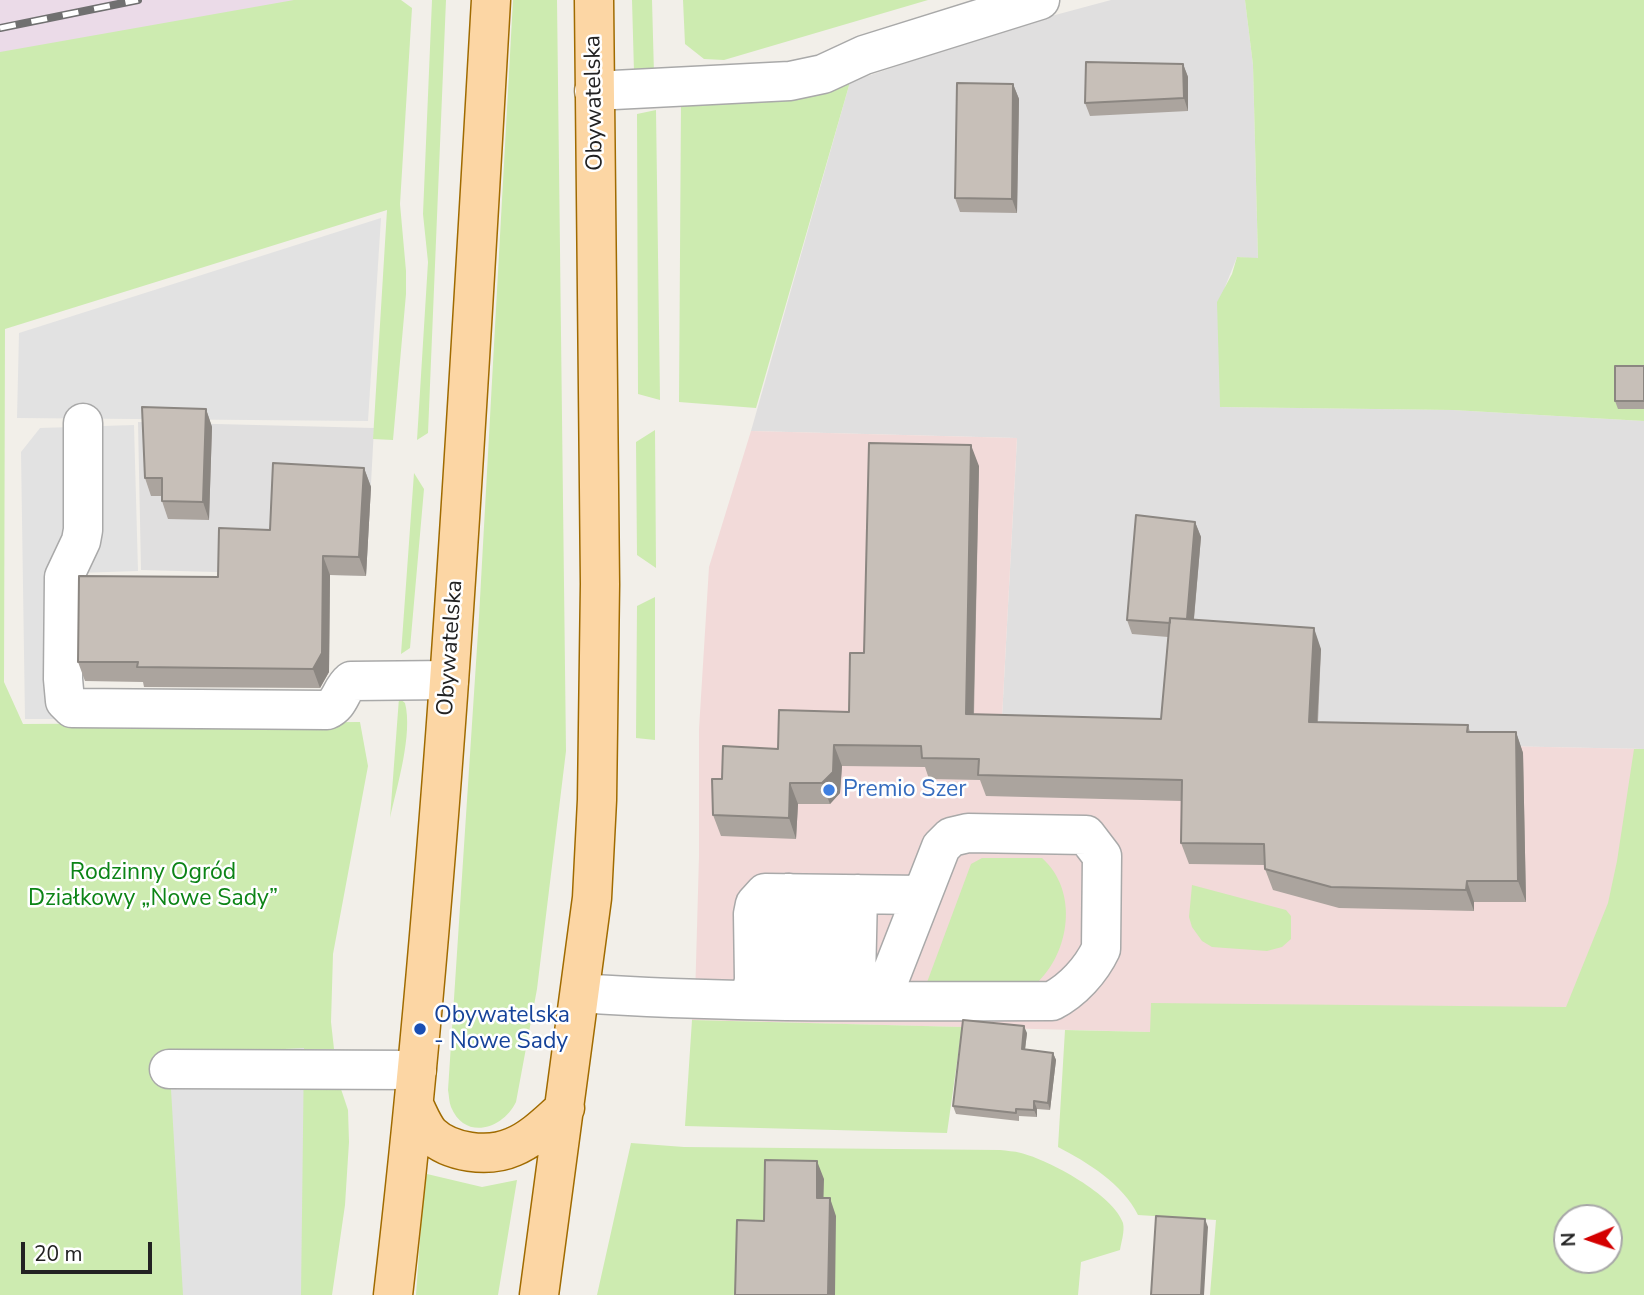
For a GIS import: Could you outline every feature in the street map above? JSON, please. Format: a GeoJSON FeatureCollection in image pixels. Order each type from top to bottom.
{"type":"FeatureCollection","features":[{"type":"Feature","properties":{"kind":"main road","name":"Obywatelska"},"geometry":{"type":"LineString","coordinates":[[393,1295],[415,1087],[449,680],[491,0]]}},
{"type":"Feature","properties":{"kind":"main road","name":"Obywatelska"},"geometry":{"type":"LineString","coordinates":[[539,1295],[592,898],[594,856],[600,584],[594,0]]}},
{"type":"Feature","properties":{"kind":"main road"},"geometry":{"type":"LineString","coordinates":[[415,1087],[422,1123],[438,1140],[483,1154],[519,1144],[565,1108]]}},
{"type":"Feature","properties":{"kind":"lane"},"geometry":{"type":"LineString","coordinates":[[594,91],[790,81],[822,74],[864,55],[1041,0]]}},
{"type":"Feature","properties":{"kind":"lane"},"geometry":{"type":"LineString","coordinates":[[83,423],[83,530],[81,541],[64,577],[63,679],[65,701],[72,708],[327,710],[334,707],[345,686],[351,681],[449,680]]}},
{"type":"Feature","properties":{"kind":"lane"},"geometry":{"type":"LineString","coordinates":[[580,993],[651,998],[808,1000],[1052,1000],[1068,993],[1101,949],[1102,856],[1086,835],[968,833],[950,837],[941,847],[891,975],[882,988],[808,1000],[752,990],[753,914],[755,904],[765,893],[922,895]]}},
{"type":"Feature","properties":{"kind":"lane"},"geometry":{"type":"LineString","coordinates":[[804,893],[820,982],[808,1000]]}},
{"type":"Feature","properties":{"kind":"lane"},"geometry":{"type":"LineString","coordinates":[[808,1000],[856,981],[858,894]]}},
{"type":"Feature","properties":{"kind":"lane"},"geometry":{"type":"LineString","coordinates":[[169,1069],[415,1087]]}},
{"type":"Feature","properties":{"kind":"shaded area"},"geometry":{"type":"Polygon","coordinates":[[[0,0],[345,0],[0,329],[0,0]]]}},
{"type":"Feature","properties":{"kind":"shaded area"},"geometry":{"type":"Polygon","coordinates":[[[1111,0],[1245,0],[1253,65],[1258,259],[1237,257],[1225,287],[1220,407],[1453,410],[1644,421],[1644,749],[1001,736],[1017,438],[751,431],[850,82],[1018,25],[1111,0]]]}},
{"type":"Feature","properties":{"kind":"shaded area"},"geometry":{"type":"Polygon","coordinates":[[[381,218],[368,421],[17,418],[19,333],[381,218]]]}},
{"type":"Feature","properties":{"kind":"shaded area"},"geometry":{"type":"Polygon","coordinates":[[[138,422],[374,428],[366,576],[141,570],[138,422]]]}},
{"type":"Feature","properties":{"kind":"shaded area"},"geometry":{"type":"Polygon","coordinates":[[[134,425],[138,571],[78,573],[78,719],[25,719],[21,452],[40,428],[134,425]]]}},
{"type":"Feature","properties":{"kind":"shaded area"},"geometry":{"type":"Polygon","coordinates":[[[751,431],[1017,438],[1001,736],[1644,749],[1644,1045],[692,1020],[695,999],[699,856],[699,729],[709,567],[751,431]]]}},
{"type":"Feature","properties":{"kind":"shaded area"},"geometry":{"type":"Polygon","coordinates":[[[304,1048],[301,1295],[183,1295],[169,1055],[304,1048]]]}},
{"type":"Feature","properties":{"kind":"green space","name":"Rodzinny Ogród Działkowy „Nowe Sady”"},"geometry":{"type":"Polygon","coordinates":[[[294,0],[401,0],[412,8],[400,204],[406,294],[393,440],[373,439],[387,210],[5,329],[4,682],[23,724],[360,722],[368,766],[333,954],[331,1022],[334,1049],[304,1049],[303,1081],[338,1080],[348,1110],[345,1205],[332,1295],[0,1295],[0,52],[294,0]]]}},
{"type":"Feature","properties":{"kind":"green space"},"geometry":{"type":"Polygon","coordinates":[[[432,0],[446,0],[428,433],[417,440],[428,262],[423,214],[432,0]]]}},
{"type":"Feature","properties":{"kind":"green space"},"geometry":{"type":"Polygon","coordinates":[[[513,0],[557,0],[566,751],[537,989],[516,1102],[502,1119],[484,1127],[474,1127],[457,1118],[450,1105],[448,1090],[479,617],[513,0]]]}},
{"type":"Feature","properties":{"kind":"green space"},"geometry":{"type":"Polygon","coordinates":[[[632,0],[652,0],[654,74],[634,72],[632,0]]]}},
{"type":"Feature","properties":{"kind":"green space"},"geometry":{"type":"Polygon","coordinates":[[[683,0],[928,0],[724,60],[704,59],[685,44],[683,0]]]}},
{"type":"Feature","properties":{"kind":"green space"},"geometry":{"type":"Polygon","coordinates":[[[1245,0],[1644,0],[1644,421],[1453,410],[1220,407],[1217,302],[1232,274],[1237,257],[1258,258],[1253,65],[1245,0]]]}},
{"type":"Feature","properties":{"kind":"green space"},"geometry":{"type":"Polygon","coordinates":[[[850,82],[756,408],[679,402],[681,103],[850,82]]]}},
{"type":"Feature","properties":{"kind":"green space"},"geometry":{"type":"Polygon","coordinates":[[[656,110],[660,400],[638,394],[637,114],[656,110]]]}},
{"type":"Feature","properties":{"kind":"green space"},"geometry":{"type":"Polygon","coordinates":[[[655,430],[656,568],[637,555],[636,442],[655,430]]]}},
{"type":"Feature","properties":{"kind":"green space"},"geometry":{"type":"Polygon","coordinates":[[[414,473],[424,489],[410,648],[401,654],[414,473]]]}},
{"type":"Feature","properties":{"kind":"green space"},"geometry":{"type":"Polygon","coordinates":[[[655,597],[655,740],[636,738],[637,606],[655,597]]]}},
{"type":"Feature","properties":{"kind":"green space"},"geometry":{"type":"Polygon","coordinates":[[[399,698],[405,703],[407,730],[390,818],[399,698]]]}},
{"type":"Feature","properties":{"kind":"green space"},"geometry":{"type":"Polygon","coordinates":[[[1634,749],[1644,749],[1644,1295],[1210,1295],[1216,1220],[1138,1215],[1114,1184],[1058,1147],[1065,1030],[1150,1032],[1151,1003],[1566,1007],[1608,903],[1634,749]]]}},
{"type":"Feature","properties":{"kind":"green space"},"geometry":{"type":"Polygon","coordinates":[[[982,858],[1042,858],[1054,872],[1061,887],[1066,921],[1057,955],[1037,983],[926,985],[971,864],[982,858]]]}},
{"type":"Feature","properties":{"kind":"green space"},"geometry":{"type":"Polygon","coordinates":[[[1192,885],[1286,910],[1291,916],[1291,939],[1282,947],[1267,951],[1212,947],[1202,941],[1192,927],[1189,917],[1192,885]]]}},
{"type":"Feature","properties":{"kind":"green space"},"geometry":{"type":"Polygon","coordinates":[[[692,1020],[962,1027],[947,1133],[685,1126],[692,1020]]]}},
{"type":"Feature","properties":{"kind":"green space"},"geometry":{"type":"Polygon","coordinates":[[[631,1143],[684,1147],[1018,1152],[1063,1171],[1107,1201],[1123,1223],[1120,1250],[1081,1262],[1078,1295],[597,1295],[631,1143]]]}},
{"type":"Feature","properties":{"kind":"green space"},"geometry":{"type":"Polygon","coordinates":[[[427,1174],[482,1187],[517,1180],[498,1295],[416,1295],[424,1182],[427,1174]]]}},
{"type":"Feature","properties":{"kind":"building"},"geometry":{"type":"Polygon","coordinates":[[[1086,62],[1183,64],[1184,98],[1085,103],[1086,62]]]}},
{"type":"Feature","properties":{"kind":"building"},"geometry":{"type":"Polygon","coordinates":[[[957,83],[1013,84],[1012,199],[955,198],[957,83]]]}},
{"type":"Feature","properties":{"kind":"building"},"geometry":{"type":"Polygon","coordinates":[[[1615,366],[1644,366],[1644,401],[1615,401],[1615,366]]]}},
{"type":"Feature","properties":{"kind":"building"},"geometry":{"type":"Polygon","coordinates":[[[142,407],[206,409],[203,502],[162,501],[162,478],[145,478],[142,407]]]}},
{"type":"Feature","properties":{"kind":"building"},"geometry":{"type":"Polygon","coordinates":[[[869,443],[971,445],[966,714],[1161,719],[1170,618],[1314,628],[1309,722],[1468,725],[1467,732],[1516,732],[1518,881],[1467,881],[1466,890],[1331,887],[1265,869],[1264,844],[1181,843],[1182,780],[978,775],[979,759],[922,758],[921,746],[834,745],[833,772],[822,783],[790,783],[789,818],[713,815],[712,779],[722,779],[723,746],[778,749],[779,710],[849,712],[850,653],[864,653],[869,443]]]}},
{"type":"Feature","properties":{"kind":"building"},"geometry":{"type":"Polygon","coordinates":[[[273,463],[364,468],[359,557],[323,556],[322,653],[313,669],[137,667],[138,662],[78,662],[79,576],[218,577],[219,528],[270,530],[273,463]]]}},
{"type":"Feature","properties":{"kind":"building"},"geometry":{"type":"Polygon","coordinates":[[[1136,515],[1195,522],[1187,619],[1170,618],[1170,623],[1127,620],[1136,515]]]}},
{"type":"Feature","properties":{"kind":"building"},"geometry":{"type":"Polygon","coordinates":[[[963,1020],[1024,1026],[1022,1049],[1053,1053],[1048,1103],[1034,1101],[1034,1110],[1016,1109],[1016,1113],[953,1106],[963,1020]]]}},
{"type":"Feature","properties":{"kind":"building"},"geometry":{"type":"Polygon","coordinates":[[[765,1160],[817,1161],[817,1198],[830,1198],[828,1295],[735,1295],[737,1220],[764,1221],[765,1160]]]}},
{"type":"Feature","properties":{"kind":"building"},"geometry":{"type":"Polygon","coordinates":[[[1156,1216],[1205,1219],[1201,1295],[1151,1295],[1156,1216]]]}},
{"type":"Feature","properties":{"kind":"railway"},"geometry":{"type":"LineString","coordinates":[[0,28],[138,0]]}},
{"type":"Feature","properties":{"kind":"place","name":"Premio Szer"},"geometry":{"type":"Point","coordinates":[829,790]}},
{"type":"Feature","properties":{"kind":"place","name":"Obywatelska - Nowe Sady"},"geometry":{"type":"Point","coordinates":[420,1029]}}]}
